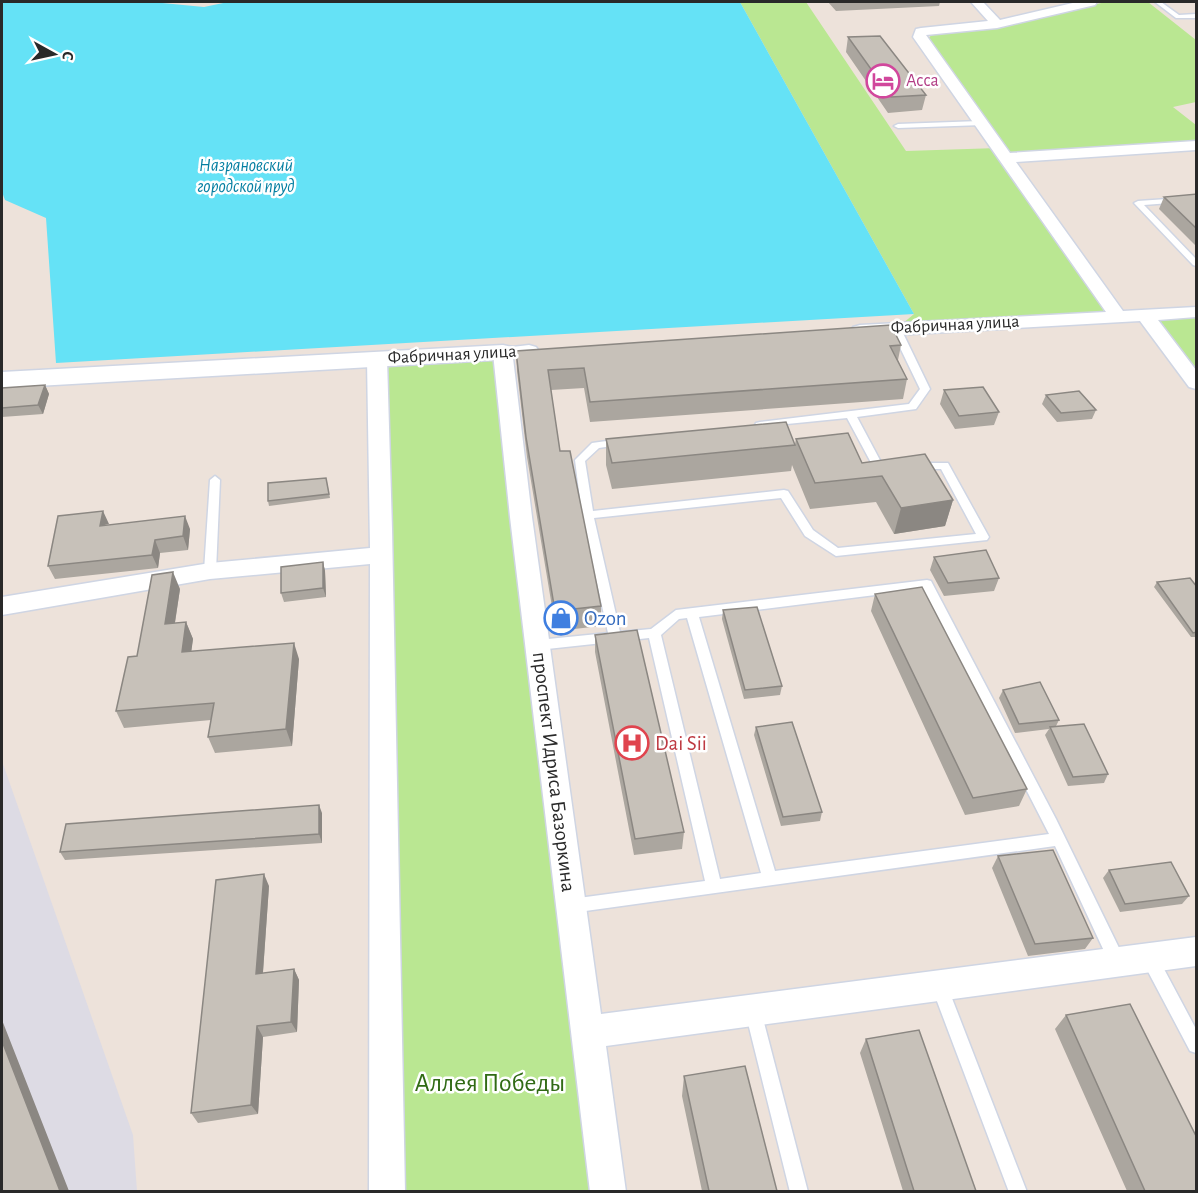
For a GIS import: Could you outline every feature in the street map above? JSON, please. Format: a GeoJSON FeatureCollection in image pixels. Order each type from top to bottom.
{"type":"FeatureCollection","features":[{"type":"Feature","properties":{"kind":"street"},"geometry":{"type":"LineString","coordinates":[[977,2],[997,24]]}},
{"type":"Feature","properties":{"kind":"street"},"geometry":{"type":"LineString","coordinates":[[1091,2],[997,24],[921,32],[919,37],[1118,316]]}},
{"type":"Feature","properties":{"kind":"street"},"geometry":{"type":"LineString","coordinates":[[1005,158],[1197,145]]}},
{"type":"Feature","properties":{"kind":"street","name":"Фабричная улица"},"geometry":{"type":"LineString","coordinates":[[836,332],[1197,312]]}},
{"type":"Feature","properties":{"kind":"street"},"geometry":{"type":"LineString","coordinates":[[1143,314],[1197,383]]}},
{"type":"Feature","properties":{"kind":"street","name":"Фабричная улица"},"geometry":{"type":"LineString","coordinates":[[2,380],[551,350]]}},
{"type":"Feature","properties":{"kind":"street","name":"проспект Идриса Базоркина"},"geometry":{"type":"LineString","coordinates":[[503,353],[537,645],[608,1191]]}},
{"type":"Feature","properties":{"kind":"street"},"geometry":{"type":"LineString","coordinates":[[377,359],[381,529],[387,1191]]}},
{"type":"Feature","properties":{"kind":"street"},"geometry":{"type":"LineString","coordinates":[[2,606],[210,572],[380,555]]}},
{"type":"Feature","properties":{"kind":"street"},"geometry":{"type":"LineString","coordinates":[[588,1032],[940,988],[1197,952]]}},
{"type":"Feature","properties":{"kind":"lane"},"geometry":{"type":"LineString","coordinates":[[1158,2],[1178,17],[1197,16]]}},
{"type":"Feature","properties":{"kind":"lane"},"geometry":{"type":"LineString","coordinates":[[898,126],[980,123]]}},
{"type":"Feature","properties":{"kind":"lane"},"geometry":{"type":"LineString","coordinates":[[1197,199],[1138,203],[1197,263]]}},
{"type":"Feature","properties":{"kind":"lane"},"geometry":{"type":"LineString","coordinates":[[746,427],[912,407],[925,389],[896,329]]}},
{"type":"Feature","properties":{"kind":"lane"},"geometry":{"type":"LineString","coordinates":[[588,515],[784,494],[809,533],[836,552],[983,537],[944,465],[879,468],[850,414]]}},
{"type":"Feature","properties":{"kind":"lane"},"geometry":{"type":"LineString","coordinates":[[615,636],[588,515],[580,460],[596,445],[631,441]]}},
{"type":"Feature","properties":{"kind":"lane"},"geometry":{"type":"LineString","coordinates":[[210,572],[215,480]]}},
{"type":"Feature","properties":{"kind":"lane"},"geometry":{"type":"LineString","coordinates":[[537,645],[654,633],[676,615],[927,584],[1059,839],[1118,964]]}},
{"type":"Feature","properties":{"kind":"lane"},"geometry":{"type":"LineString","coordinates":[[692,613],[770,878]]}},
{"type":"Feature","properties":{"kind":"lane"},"geometry":{"type":"LineString","coordinates":[[654,633],[714,886]]}},
{"type":"Feature","properties":{"kind":"lane"},"geometry":{"type":"LineString","coordinates":[[571,906],[1059,839]]}},
{"type":"Feature","properties":{"kind":"lane"},"geometry":{"type":"LineString","coordinates":[[1150,959],[1197,1045]]}},
{"type":"Feature","properties":{"kind":"lane"},"geometry":{"type":"LineString","coordinates":[[940,988],[1018,1191]]}},
{"type":"Feature","properties":{"kind":"lane"},"geometry":{"type":"LineString","coordinates":[[753,1011],[799,1191]]}},
{"type":"Feature","properties":{"kind":"shaded area"},"geometry":{"type":"Polygon","coordinates":[[[2,761],[133,1135],[137,1191],[2,1191],[2,761]]]}},
{"type":"Feature","properties":{"kind":"green space"},"geometry":{"type":"Polygon","coordinates":[[[740,2],[806,2],[906,151],[998,148],[1118,316],[896,329],[914,314],[740,2]]]}},
{"type":"Feature","properties":{"kind":"green space"},"geometry":{"type":"Polygon","coordinates":[[[1106,2],[1148,2],[1196,40],[1196,102],[1173,107],[1196,125],[1196,143],[1011,155],[928,39],[933,33],[996,26],[1106,2]]]}},
{"type":"Feature","properties":{"kind":"green space"},"geometry":{"type":"Polygon","coordinates":[[[1196,312],[1196,383],[1144,314],[1196,312]]]}},
{"type":"Feature","properties":{"kind":"green space","name":"Аллея Победы"},"geometry":{"type":"Polygon","coordinates":[[[503,353],[608,1191],[387,1191],[377,359],[503,353]]]}},
{"type":"Feature","properties":{"kind":"water","name":"Назрановский городской пруд"},"geometry":{"type":"Polygon","coordinates":[[[2,2],[152,2],[204,7],[228,2],[740,2],[914,314],[56,363],[46,218],[5,200],[2,192],[2,2]]]}},
{"type":"Feature","properties":{"kind":"building"},"geometry":{"type":"Polygon","coordinates":[[[880,36],[926,95],[891,97],[848,37],[880,36]]]}},
{"type":"Feature","properties":{"kind":"building"},"geometry":{"type":"Polygon","coordinates":[[[1197,194],[1197,229],[1164,197],[1197,194]]]}},
{"type":"Feature","properties":{"kind":"building"},"geometry":{"type":"Polygon","coordinates":[[[891,325],[901,345],[890,346],[907,379],[590,402],[584,368],[548,370],[560,451],[570,451],[601,606],[555,611],[526,437],[516,351],[891,325]]]}},
{"type":"Feature","properties":{"kind":"building"},"geometry":{"type":"Polygon","coordinates":[[[45,385],[38,405],[2,408],[2,388],[45,385]]]}},
{"type":"Feature","properties":{"kind":"building"},"geometry":{"type":"Polygon","coordinates":[[[983,387],[999,412],[959,416],[944,390],[983,387]]]}},
{"type":"Feature","properties":{"kind":"building"},"geometry":{"type":"Polygon","coordinates":[[[1079,391],[1096,410],[1061,413],[1046,395],[1079,391]]]}},
{"type":"Feature","properties":{"kind":"building"},"geometry":{"type":"Polygon","coordinates":[[[786,422],[795,445],[612,463],[606,439],[786,422]]]}},
{"type":"Feature","properties":{"kind":"building"},"geometry":{"type":"Polygon","coordinates":[[[848,433],[862,463],[925,454],[953,500],[901,508],[882,476],[815,483],[796,439],[848,433]]]}},
{"type":"Feature","properties":{"kind":"building"},"geometry":{"type":"Polygon","coordinates":[[[326,478],[329,494],[268,501],[268,483],[326,478]]]}},
{"type":"Feature","properties":{"kind":"building"},"geometry":{"type":"Polygon","coordinates":[[[103,511],[100,526],[185,516],[183,536],[155,540],[152,555],[48,566],[58,516],[103,511]]]}},
{"type":"Feature","properties":{"kind":"building"},"geometry":{"type":"Polygon","coordinates":[[[986,550],[999,578],[948,583],[934,557],[986,550]]]}},
{"type":"Feature","properties":{"kind":"building"},"geometry":{"type":"Polygon","coordinates":[[[323,562],[323,588],[281,593],[281,567],[323,562]]]}},
{"type":"Feature","properties":{"kind":"building"},"geometry":{"type":"Polygon","coordinates":[[[173,572],[165,624],[186,622],[182,652],[294,643],[286,729],[208,737],[214,703],[116,711],[128,657],[137,656],[152,575],[173,572]]]}},
{"type":"Feature","properties":{"kind":"building"},"geometry":{"type":"Polygon","coordinates":[[[1190,578],[1197,587],[1197,632],[1193,633],[1157,582],[1190,578]]]}},
{"type":"Feature","properties":{"kind":"building"},"geometry":{"type":"Polygon","coordinates":[[[922,587],[1027,789],[973,798],[875,594],[922,587]]]}},
{"type":"Feature","properties":{"kind":"building"},"geometry":{"type":"Polygon","coordinates":[[[757,607],[782,686],[745,690],[723,610],[757,607]]]}},
{"type":"Feature","properties":{"kind":"building"},"geometry":{"type":"Polygon","coordinates":[[[637,630],[684,832],[635,839],[595,635],[637,630]]]}},
{"type":"Feature","properties":{"kind":"building"},"geometry":{"type":"Polygon","coordinates":[[[1040,682],[1059,720],[1019,724],[1003,690],[1040,682]]]}},
{"type":"Feature","properties":{"kind":"building"},"geometry":{"type":"Polygon","coordinates":[[[792,722],[822,812],[783,817],[756,727],[792,722]]]}},
{"type":"Feature","properties":{"kind":"building"},"geometry":{"type":"Polygon","coordinates":[[[1084,724],[1108,774],[1073,777],[1050,727],[1084,724]]]}},
{"type":"Feature","properties":{"kind":"building"},"geometry":{"type":"Polygon","coordinates":[[[319,805],[319,834],[60,852],[66,824],[319,805]]]}},
{"type":"Feature","properties":{"kind":"building"},"geometry":{"type":"Polygon","coordinates":[[[1053,850],[1093,938],[1035,944],[998,856],[1053,850]]]}},
{"type":"Feature","properties":{"kind":"building"},"geometry":{"type":"Polygon","coordinates":[[[1171,862],[1189,896],[1125,904],[1109,870],[1171,862]]]}},
{"type":"Feature","properties":{"kind":"building"},"geometry":{"type":"Polygon","coordinates":[[[264,874],[256,974],[294,969],[291,1022],[257,1026],[251,1105],[191,1113],[216,880],[264,874]]]}},
{"type":"Feature","properties":{"kind":"building"},"geometry":{"type":"Polygon","coordinates":[[[1130,1004],[1197,1138],[1197,1191],[1145,1191],[1066,1015],[1130,1004]]]}},
{"type":"Feature","properties":{"kind":"building"},"geometry":{"type":"Polygon","coordinates":[[[919,1030],[976,1191],[914,1191],[866,1039],[919,1030]]]}},
{"type":"Feature","properties":{"kind":"building"},"geometry":{"type":"Polygon","coordinates":[[[2,1041],[60,1191],[2,1191],[2,1041]]]}},
{"type":"Feature","properties":{"kind":"building"},"geometry":{"type":"Polygon","coordinates":[[[745,1066],[777,1191],[709,1191],[684,1076],[745,1066]]]}},
{"type":"Feature","properties":{"kind":"place","name":"Асса"},"geometry":{"type":"Point","coordinates":[883,81]}},
{"type":"Feature","properties":{"kind":"place","name":"Ozon"},"geometry":{"type":"Point","coordinates":[561,618]}},
{"type":"Feature","properties":{"kind":"place","name":"Dai Sii"},"geometry":{"type":"Point","coordinates":[632,743]}}]}
